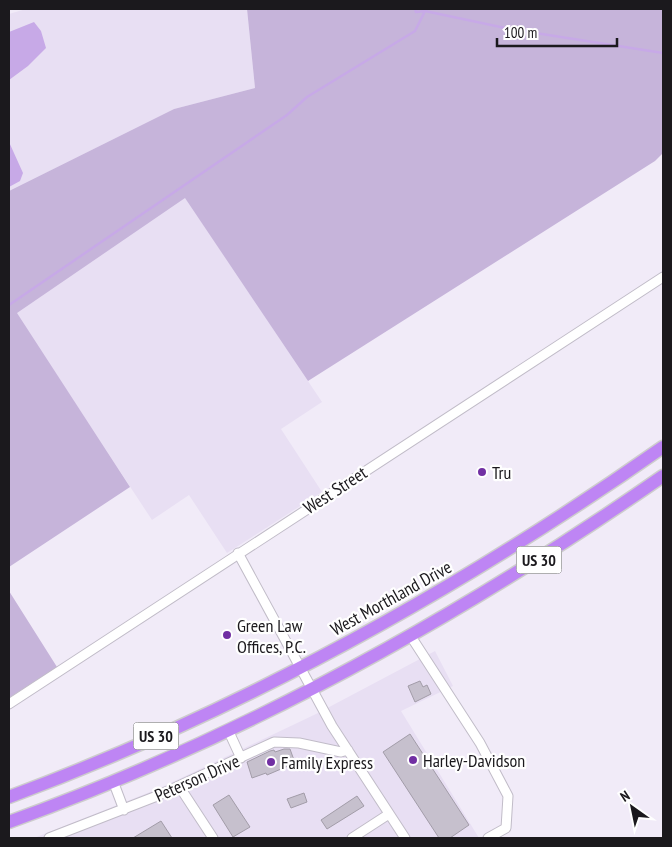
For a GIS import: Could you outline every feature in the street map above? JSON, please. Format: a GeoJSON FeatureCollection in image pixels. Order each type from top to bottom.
{"type":"FeatureCollection","features":[{"type":"Feature","properties":{"kind":"highway","name":"West Morthland Drive"},"geometry":{"type":"LineString","coordinates":[[9,797],[144,742],[301,668],[452,585],[596,495],[663,447]]}},
{"type":"Feature","properties":{"kind":"highway","name":"US 30"},"geometry":{"type":"LineString","coordinates":[[9,822],[113,781],[228,732],[312,688],[460,608],[571,540],[663,476]]}},
{"type":"Feature","properties":{"kind":"street","name":"West Street"},"geometry":{"type":"LineString","coordinates":[[9,704],[663,277]]}},
{"type":"Feature","properties":{"kind":"street"},"geometry":{"type":"LineString","coordinates":[[238,553],[348,750],[405,838]]}},
{"type":"Feature","properties":{"kind":"street"},"geometry":{"type":"LineString","coordinates":[[410,635],[480,743],[508,796],[506,828],[488,838]]}},
{"type":"Feature","properties":{"kind":"street"},"geometry":{"type":"LineString","coordinates":[[228,732],[241,758]]}},
{"type":"Feature","properties":{"kind":"street","name":"Peterson Drive"},"geometry":{"type":"LineString","coordinates":[[49,838],[124,810],[274,742],[299,743],[341,752],[348,750]]}},
{"type":"Feature","properties":{"kind":"street"},"geometry":{"type":"LineString","coordinates":[[113,781],[124,810]]}},
{"type":"Feature","properties":{"kind":"street"},"geometry":{"type":"LineString","coordinates":[[179,786],[213,838]]}},
{"type":"Feature","properties":{"kind":"street"},"geometry":{"type":"LineString","coordinates":[[352,838],[390,814]]}},
{"type":"Feature","properties":{"kind":"shaded area"},"geometry":{"type":"Polygon","coordinates":[[[26,9],[247,9],[255,88],[174,109],[9,191],[9,14],[26,9]]]}},
{"type":"Feature","properties":{"kind":"shaded area"},"geometry":{"type":"Polygon","coordinates":[[[247,9],[663,9],[663,153],[655,161],[308,381],[185,198],[17,313],[130,487],[9,567],[9,191],[174,109],[255,88],[247,9]]]}},
{"type":"Feature","properties":{"kind":"shaded area"},"geometry":{"type":"Polygon","coordinates":[[[34,22],[41,31],[46,48],[28,66],[9,80],[9,32],[34,22]]]}},
{"type":"Feature","properties":{"kind":"shaded area"},"geometry":{"type":"Polygon","coordinates":[[[9,142],[23,173],[20,181],[9,187],[9,142]]]}},
{"type":"Feature","properties":{"kind":"shaded area"},"geometry":{"type":"Polygon","coordinates":[[[185,197],[322,402],[281,429],[322,492],[227,553],[189,495],[152,520],[16,313],[185,197]]]}},
{"type":"Feature","properties":{"kind":"shaded area"},"geometry":{"type":"Polygon","coordinates":[[[9,591],[57,667],[9,698],[9,591]]]}},
{"type":"Feature","properties":{"kind":"shaded area"},"geometry":{"type":"Polygon","coordinates":[[[435,651],[453,686],[401,711],[479,838],[34,838],[160,788],[316,714],[435,651]]]}},
{"type":"Feature","properties":{"kind":"building"},"geometry":{"type":"Polygon","coordinates":[[[420,681],[423,687],[427,685],[431,694],[415,702],[408,686],[420,681]]]}},
{"type":"Feature","properties":{"kind":"building"},"geometry":{"type":"Polygon","coordinates":[[[410,734],[469,825],[450,838],[439,838],[383,752],[410,734]]]}},
{"type":"Feature","properties":{"kind":"building"},"geometry":{"type":"Polygon","coordinates":[[[290,749],[295,763],[267,775],[266,773],[252,778],[247,762],[270,751],[274,750],[275,752],[290,749]]]}},
{"type":"Feature","properties":{"kind":"building"},"geometry":{"type":"Polygon","coordinates":[[[304,793],[307,802],[291,808],[287,799],[304,793]]]}},
{"type":"Feature","properties":{"kind":"building"},"geometry":{"type":"Polygon","coordinates":[[[229,795],[250,827],[233,837],[213,805],[229,795]]]}},
{"type":"Feature","properties":{"kind":"building"},"geometry":{"type":"Polygon","coordinates":[[[357,796],[364,806],[327,829],[321,820],[357,796]]]}},
{"type":"Feature","properties":{"kind":"building"},"geometry":{"type":"Polygon","coordinates":[[[161,821],[172,838],[133,838],[161,821]]]}},
{"type":"Feature","properties":{"kind":"waterway"},"geometry":{"type":"LineString","coordinates":[[415,9],[416,12],[425,11],[510,29],[663,53]]}},
{"type":"Feature","properties":{"kind":"waterway"},"geometry":{"type":"LineString","coordinates":[[9,305],[287,115],[307,97],[415,31],[425,11]]}},
{"type":"Feature","properties":{"kind":"place","name":"Tru"},"geometry":{"type":"Point","coordinates":[482,472]}},
{"type":"Feature","properties":{"kind":"place","name":"Green Law Offices, P.C."},"geometry":{"type":"Point","coordinates":[227,635]}},
{"type":"Feature","properties":{"kind":"place","name":"Harley-Davidson"},"geometry":{"type":"Point","coordinates":[413,760]}},
{"type":"Feature","properties":{"kind":"place","name":"Family Express"},"geometry":{"type":"Point","coordinates":[271,762]}}]}
